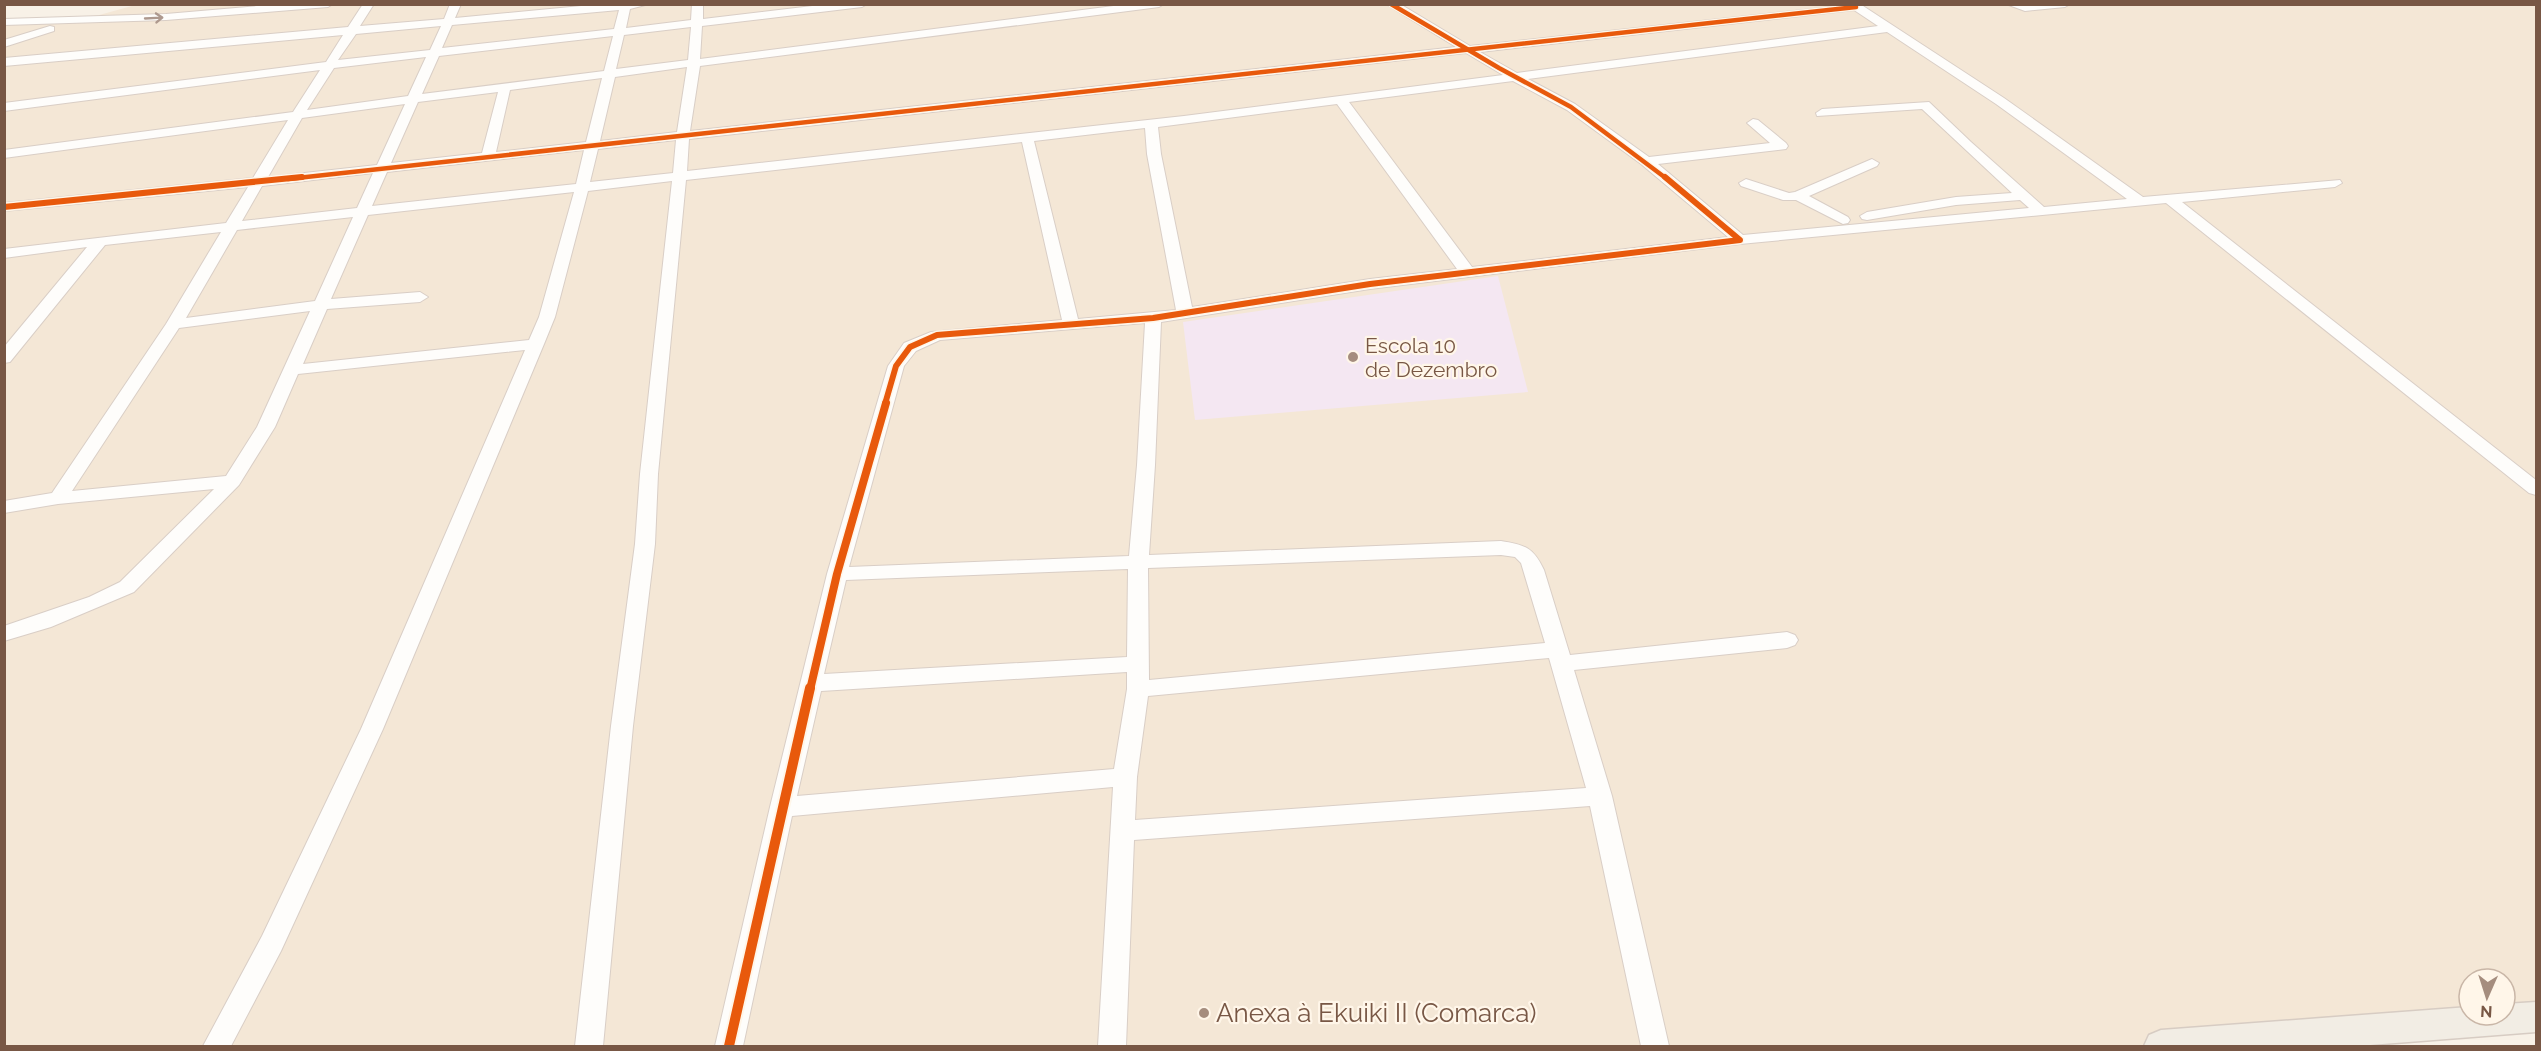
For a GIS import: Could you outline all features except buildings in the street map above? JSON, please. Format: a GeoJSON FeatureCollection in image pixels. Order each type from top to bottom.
{"type":"FeatureCollection","features":[{"type":"Feature","properties":{"kind":"main road"},"geometry":{"type":"LineString","coordinates":[[2161,1047],[2536,1017]]}},
{"type":"Feature","properties":{"kind":"street"},"geometry":{"type":"LineString","coordinates":[[139,4],[74,22],[4,44],[9,22],[74,22],[328,4]]}},
{"type":"Feature","properties":{"kind":"street"},"geometry":{"type":"LineString","coordinates":[[58,498],[174,324],[297,115],[369,4]]}},
{"type":"Feature","properties":{"kind":"street"},"geometry":{"type":"LineString","coordinates":[[4,634],[85,606],[127,586],[163,553],[232,481],[266,428],[290,370],[364,213],[456,4]]}},
{"type":"Feature","properties":{"kind":"street"},"geometry":{"type":"LineString","coordinates":[[4,62],[644,4]]}},
{"type":"Feature","properties":{"kind":"street"},"geometry":{"type":"LineString","coordinates":[[4,107],[328,65],[621,31],[698,13],[862,4]]}},
{"type":"Feature","properties":{"kind":"street"},"geometry":{"type":"LineString","coordinates":[[4,154],[505,87],[1158,4]]}},
{"type":"Feature","properties":{"kind":"street"},"geometry":{"type":"LineString","coordinates":[[1391,4],[1571,107],[1646,161],[1740,240]]}},
{"type":"Feature","properties":{"kind":"street"},"geometry":{"type":"LineString","coordinates":[[2011,4],[2025,8],[2065,4]]}},
{"type":"Feature","properties":{"kind":"street"},"geometry":{"type":"LineString","coordinates":[[217,1047],[272,943],[372,729],[547,317],[557,287],[593,145],[626,5]]}},
{"type":"Feature","properties":{"kind":"street"},"geometry":{"type":"LineString","coordinates":[[4,207],[257,182],[1470,51],[1854,6],[2000,101],[2139,201]]}},
{"type":"Feature","properties":{"kind":"street"},"geometry":{"type":"LineString","coordinates":[[589,1047],[622,726],[645,544],[649,474],[674,249],[683,135],[694,63],[698,13]]}},
{"type":"Feature","properties":{"kind":"street"},"geometry":{"type":"LineString","coordinates":[[4,254],[1151,124],[1890,28]]}},
{"type":"Feature","properties":{"kind":"street"},"geometry":{"type":"LineString","coordinates":[[488,156],[505,87]]}},
{"type":"Feature","properties":{"kind":"street"},"geometry":{"type":"LineString","coordinates":[[1340,99],[1468,273]]}},
{"type":"Feature","properties":{"kind":"street"},"geometry":{"type":"LineString","coordinates":[[1822,113],[1925,105],[2041,211]]}},
{"type":"Feature","properties":{"kind":"street"},"geometry":{"type":"LineString","coordinates":[[1646,161],[1781,146],[1753,123]]}},
{"type":"Feature","properties":{"kind":"street"},"geometry":{"type":"LineString","coordinates":[[1151,124],[1154,153],[1185,313]]}},
{"type":"Feature","properties":{"kind":"street"},"geometry":{"type":"LineString","coordinates":[[1027,137],[1071,325]]}},
{"type":"Feature","properties":{"kind":"street"},"geometry":{"type":"LineString","coordinates":[[1746,183],[1788,197],[1798,196],[1872,163]]}},
{"type":"Feature","properties":{"kind":"street"},"geometry":{"type":"LineString","coordinates":[[729,1047],[837,574],[896,366],[910,347],[937,336],[1153,318],[1370,284],[1740,240],[2335,183]]}},
{"type":"Feature","properties":{"kind":"street"},"geometry":{"type":"LineString","coordinates":[[1798,196],[1843,220]]}},
{"type":"Feature","properties":{"kind":"street"},"geometry":{"type":"LineString","coordinates":[[1805,234],[1843,220],[1956,201],[2022,196]]}},
{"type":"Feature","properties":{"kind":"street"},"geometry":{"type":"LineString","coordinates":[[2168,198],[2536,489]]}},
{"type":"Feature","properties":{"kind":"street"},"geometry":{"type":"LineString","coordinates":[[4,358],[100,242]]}},
{"type":"Feature","properties":{"kind":"street"},"geometry":{"type":"LineString","coordinates":[[174,324],[320,305],[420,297]]}},
{"type":"Feature","properties":{"kind":"street"},"geometry":{"type":"LineString","coordinates":[[1112,1047],[1125,777],[1138,689],[1138,563],[1146,465],[1153,318]]}},
{"type":"Feature","properties":{"kind":"street"},"geometry":{"type":"LineString","coordinates":[[290,370],[536,344]]}},
{"type":"Feature","properties":{"kind":"street"},"geometry":{"type":"LineString","coordinates":[[4,507],[58,498],[232,481]]}},
{"type":"Feature","properties":{"kind":"street"},"geometry":{"type":"LineString","coordinates":[[837,574],[1138,563],[1288,554],[1502,548],[1523,551],[1528,556],[1534,570],[1600,796],[1655,1047]]}},
{"type":"Feature","properties":{"kind":"street"},"geometry":{"type":"LineString","coordinates":[[1138,689],[1787,640]]}},
{"type":"Feature","properties":{"kind":"street"},"geometry":{"type":"LineString","coordinates":[[812,683],[1138,664]]}},
{"type":"Feature","properties":{"kind":"street"},"geometry":{"type":"LineString","coordinates":[[782,807],[1125,777]]}},
{"type":"Feature","properties":{"kind":"street"},"geometry":{"type":"LineString","coordinates":[[1123,831],[1600,796]]}},
{"type":"Feature","properties":{"kind":"shaded area"},"geometry":{"type":"Polygon","coordinates":[[[139,4],[2536,5],[2536,1020],[2517,1021],[2517,967],[2457,967],[2457,1026],[2176,1046],[5,1046],[5,22],[74,22],[139,4]]]}},
{"type":"Feature","properties":{"kind":"shaded area","name":"Escola 10 de Dezembro"},"geometry":{"type":"Polygon","coordinates":[[[1498,276],[1528,392],[1195,420],[1183,322],[1498,276]]]}},
{"type":"Feature","properties":{"kind":"cycle path"},"geometry":{"type":"LineString","coordinates":[[729,1046],[837,574],[896,366],[910,347],[937,335],[1153,318],[1370,284],[1740,240],[1646,161],[1571,107],[1499,68],[1391,4]]}},
{"type":"Feature","properties":{"kind":"cycle path"},"geometry":{"type":"LineString","coordinates":[[4,207],[257,182],[1856,7]]}},
{"type":"Feature","properties":{"kind":"place","name":"Escola 10 de Dezembro"},"geometry":{"type":"Point","coordinates":[1353,357]}},
{"type":"Feature","properties":{"kind":"place","name":"Anexa à Ekuiki II (Comarca)"},"geometry":{"type":"Point","coordinates":[1204,1013]}}]}
